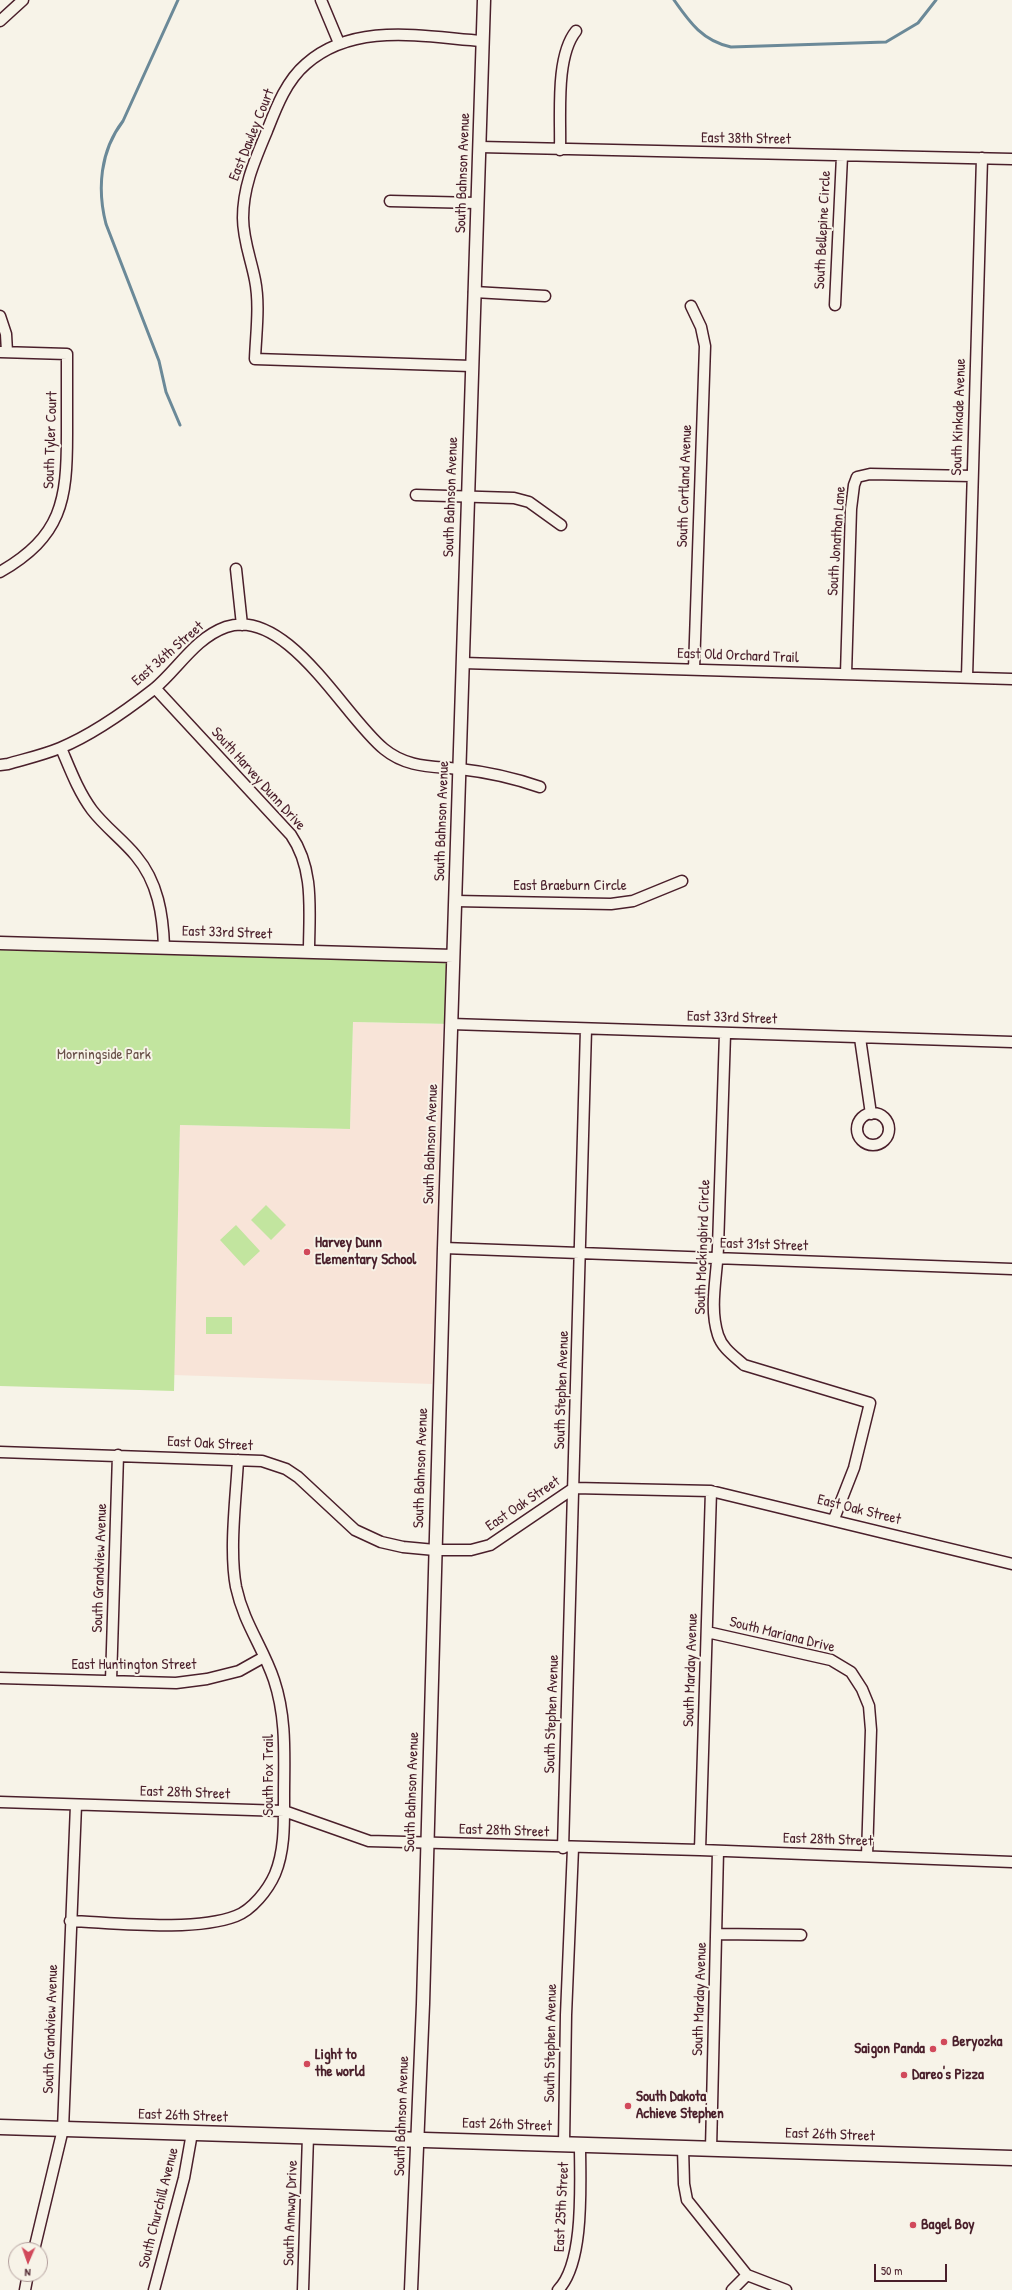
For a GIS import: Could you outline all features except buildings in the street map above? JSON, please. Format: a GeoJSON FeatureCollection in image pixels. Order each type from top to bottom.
{"type":"FeatureCollection","features":[{"type":"Feature","properties":{"kind":"main road","name":"East 26th Street"},"geometry":{"type":"LineString","coordinates":[[0,2127],[1012,2158]]}},
{"type":"Feature","properties":{"kind":"street"},"geometry":{"type":"LineString","coordinates":[[0,20],[23,0]]}},
{"type":"Feature","properties":{"kind":"street"},"geometry":{"type":"LineString","coordinates":[[321,0],[339,43]]}},
{"type":"Feature","properties":{"kind":"street","name":"South Bahnson Avenue"},"geometry":{"type":"LineString","coordinates":[[412,2290],[416,2140],[422,2010],[471,366],[480,147],[484,0]]}},
{"type":"Feature","properties":{"kind":"street"},"geometry":{"type":"LineString","coordinates":[[560,150],[562,60],[571,37],[576,31]]}},
{"type":"Feature","properties":{"kind":"street","name":"East Dawley Court"},"geometry":{"type":"LineString","coordinates":[[471,366],[255,358],[255,281],[245,244],[242,219],[243,196],[248,176],[279,102],[292,80],[305,64],[339,43],[368,36],[388,34],[483,40]]}},
{"type":"Feature","properties":{"kind":"street","name":"East 38th Street"},"geometry":{"type":"LineString","coordinates":[[480,147],[1012,159]]}},
{"type":"Feature","properties":{"kind":"street","name":"South Bellepine Circle"},"geometry":{"type":"LineString","coordinates":[[834,305],[842,156]]}},
{"type":"Feature","properties":{"kind":"street","name":"South Kinkade Avenue"},"geometry":{"type":"LineString","coordinates":[[967,677],[982,158]]}},
{"type":"Feature","properties":{"kind":"street"},"geometry":{"type":"LineString","coordinates":[[390,201],[477,203]]}},
{"type":"Feature","properties":{"kind":"street"},"geometry":{"type":"LineString","coordinates":[[474,292],[546,296]]}},
{"type":"Feature","properties":{"kind":"street","name":"South Cortland Avenue"},"geometry":{"type":"LineString","coordinates":[[690,306],[701,327],[704,346],[694,669]]}},
{"type":"Feature","properties":{"kind":"street"},"geometry":{"type":"LineString","coordinates":[[0,316],[6,334],[3,352]]}},
{"type":"Feature","properties":{"kind":"street","name":"South Tyler Court"},"geometry":{"type":"LineString","coordinates":[[0,572],[21,560],[41,541],[55,520],[65,494],[67,470],[67,354],[3,352]]}},
{"type":"Feature","properties":{"kind":"street","name":"South Jonathan Lane"},"geometry":{"type":"LineString","coordinates":[[846,674],[851,509],[857,477],[870,474],[972,476]]}},
{"type":"Feature","properties":{"kind":"street"},"geometry":{"type":"LineString","coordinates":[[416,495],[498,496],[529,502],[561,525]]}},
{"type":"Feature","properties":{"kind":"street"},"geometry":{"type":"LineString","coordinates":[[236,569],[242,625]]}},
{"type":"Feature","properties":{"kind":"street","name":"East 36th Street"},"geometry":{"type":"LineString","coordinates":[[0,764],[8,764],[60,748],[110,720],[154,688],[203,640],[227,627],[242,625],[272,633],[294,649],[384,749],[409,763],[433,768],[460,769],[513,778],[540,787]]}},
{"type":"Feature","properties":{"kind":"street","name":"East Old Orchard Trail"},"geometry":{"type":"LineString","coordinates":[[463,663],[1012,679]]}},
{"type":"Feature","properties":{"kind":"street","name":"South Harvey Dunn Drive"},"geometry":{"type":"LineString","coordinates":[[154,688],[291,835],[298,846],[308,878],[309,952]]}},
{"type":"Feature","properties":{"kind":"street"},"geometry":{"type":"LineString","coordinates":[[60,748],[84,800],[137,857],[150,876],[162,911],[164,947]]}},
{"type":"Feature","properties":{"kind":"street","name":"East Braeburn Circle"},"geometry":{"type":"LineString","coordinates":[[455,900],[611,904],[633,901],[682,881]]}},
{"type":"Feature","properties":{"kind":"street","name":"East 33rd Street"},"geometry":{"type":"LineString","coordinates":[[0,943],[453,956]]}},
{"type":"Feature","properties":{"kind":"street","name":"East 33rd Street"},"geometry":{"type":"LineString","coordinates":[[451,1024],[586,1030],[1012,1042]]}},
{"type":"Feature","properties":{"kind":"street","name":"South Stephen Avenue"},"geometry":{"type":"LineString","coordinates":[[564,2144],[574,1488],[586,1030]]}},
{"type":"Feature","properties":{"kind":"street","name":"South Mockingbird Circle"},"geometry":{"type":"LineString","coordinates":[[725,1034],[718,1259],[714,1309],[715,1322],[719,1337],[728,1352],[744,1364],[870,1403],[854,1468],[834,1519]]}},
{"type":"Feature","properties":{"kind":"street"},"geometry":{"type":"LineString","coordinates":[[860,1038],[871,1114]]}},
{"type":"Feature","properties":{"kind":"street","name":"East 31st Street"},"geometry":{"type":"LineString","coordinates":[[444,1248],[1012,1269]]}},
{"type":"Feature","properties":{"kind":"street","name":"East Oak Street"},"geometry":{"type":"LineString","coordinates":[[0,1452],[118,1455],[262,1462],[286,1469],[308,1485],[355,1530],[368,1537],[403,1547],[435,1550],[471,1550],[490,1545],[574,1488],[711,1491],[834,1519],[1012,1564]]}},
{"type":"Feature","properties":{"kind":"street","name":"South Grandview Avenue"},"geometry":{"type":"LineString","coordinates":[[111,1681],[118,1455]]}},
{"type":"Feature","properties":{"kind":"street","name":"South Fox Trail"},"geometry":{"type":"LineString","coordinates":[[70,1921],[196,1924],[237,1916],[260,1898],[275,1874],[282,1846],[285,1733],[274,1680],[248,1626],[236,1585],[234,1556],[238,1460]]}},
{"type":"Feature","properties":{"kind":"street","name":"South Marday Avenue"},"geometry":{"type":"LineString","coordinates":[[700,1850],[711,1491]]}},
{"type":"Feature","properties":{"kind":"street","name":"South Mariana Drive"},"geometry":{"type":"LineString","coordinates":[[707,1632],[830,1660],[851,1672],[862,1689],[869,1706],[871,1730],[867,1856]]}},
{"type":"Feature","properties":{"kind":"street","name":"East Huntington Street"},"geometry":{"type":"LineString","coordinates":[[0,1678],[176,1682],[207,1679],[240,1671],[264,1657]]}},
{"type":"Feature","properties":{"kind":"street","name":"East 28th Street"},"geometry":{"type":"LineString","coordinates":[[0,1802],[284,1811],[369,1841],[568,1848],[700,1850],[1012,1862]]}},
{"type":"Feature","properties":{"kind":"street","name":"South Grandview Avenue"},"geometry":{"type":"LineString","coordinates":[[36,2242],[63,2129],[70,1921],[76,1805]]}},
{"type":"Feature","properties":{"kind":"street","name":"South Marday Avenue"},"geometry":{"type":"LineString","coordinates":[[711,2149],[718,1851]]}},
{"type":"Feature","properties":{"kind":"street"},"geometry":{"type":"LineString","coordinates":[[717,1934],[801,1934]]}},
{"type":"Feature","properties":{"kind":"street","name":"South Churchill Avenue"},"geometry":{"type":"LineString","coordinates":[[154,2290],[184,2178],[192,2133]]}},
{"type":"Feature","properties":{"kind":"street","name":"South Annway Drive"},"geometry":{"type":"LineString","coordinates":[[303,2290],[308,2136]]}},
{"type":"Feature","properties":{"kind":"street","name":"East 25th Street"},"geometry":{"type":"LineString","coordinates":[[558,2290],[571,2271],[576,2253],[580,2145]]}},
{"type":"Feature","properties":{"kind":"street"},"geometry":{"type":"LineString","coordinates":[[683,2148],[684,2184],[687,2200],[747,2275],[786,2290]]}},
{"type":"Feature","properties":{"kind":"street"},"geometry":{"type":"LineString","coordinates":[[732,2290],[747,2275]]}},
{"type":"Feature","properties":{"kind":"shaded area","name":"Harvey Dunn Elementary School"},"geometry":{"type":"Polygon","coordinates":[[[353,1022],[443,1024],[432,1384],[174,1375],[180,1125],[350,1129],[353,1022]]]}},
{"type":"Feature","properties":{"kind":"green space","name":"Morningside Park"},"geometry":{"type":"Polygon","coordinates":[[[0,950],[453,956],[451,1024],[353,1022],[350,1129],[180,1125],[174,1391],[0,1386],[0,950]]]}},
{"type":"Feature","properties":{"kind":"green space"},"geometry":{"type":"Polygon","coordinates":[[[266,1205],[286,1225],[271,1240],[251,1220],[266,1205]]]}},
{"type":"Feature","properties":{"kind":"green space"},"geometry":{"type":"Polygon","coordinates":[[[236,1225],[260,1251],[244,1266],[220,1240],[236,1225]]]}},
{"type":"Feature","properties":{"kind":"green space"},"geometry":{"type":"Polygon","coordinates":[[[206,1317],[232,1317],[232,1334],[206,1334],[206,1317]]]}},
{"type":"Feature","properties":{"kind":"waterway"},"geometry":{"type":"LineString","coordinates":[[178,0],[123,121],[109,145],[102,171],[101,184],[103,211],[106,224],[159,361],[166,392],[180,425]]}},
{"type":"Feature","properties":{"kind":"waterway"},"geometry":{"type":"LineString","coordinates":[[674,0],[698,30],[705,36],[731,47],[886,42],[918,23],[936,0]]}},
{"type":"Feature","properties":{"kind":"place","name":"Harvey Dunn Elementary School"},"geometry":{"type":"Point","coordinates":[307,1252]}},
{"type":"Feature","properties":{"kind":"place","name":"Beryozka"},"geometry":{"type":"Point","coordinates":[944,2042]}},
{"type":"Feature","properties":{"kind":"place","name":"Saigon Panda"},"geometry":{"type":"Point","coordinates":[933,2049]}},
{"type":"Feature","properties":{"kind":"place","name":"Light to the world"},"geometry":{"type":"Point","coordinates":[307,2064]}},
{"type":"Feature","properties":{"kind":"place","name":"Dareo's Pizza"},"geometry":{"type":"Point","coordinates":[904,2075]}},
{"type":"Feature","properties":{"kind":"place","name":"South Dakota Achieve Stephen"},"geometry":{"type":"Point","coordinates":[628,2106]}},
{"type":"Feature","properties":{"kind":"place","name":"Bagel Boy"},"geometry":{"type":"Point","coordinates":[913,2225]}}]}
